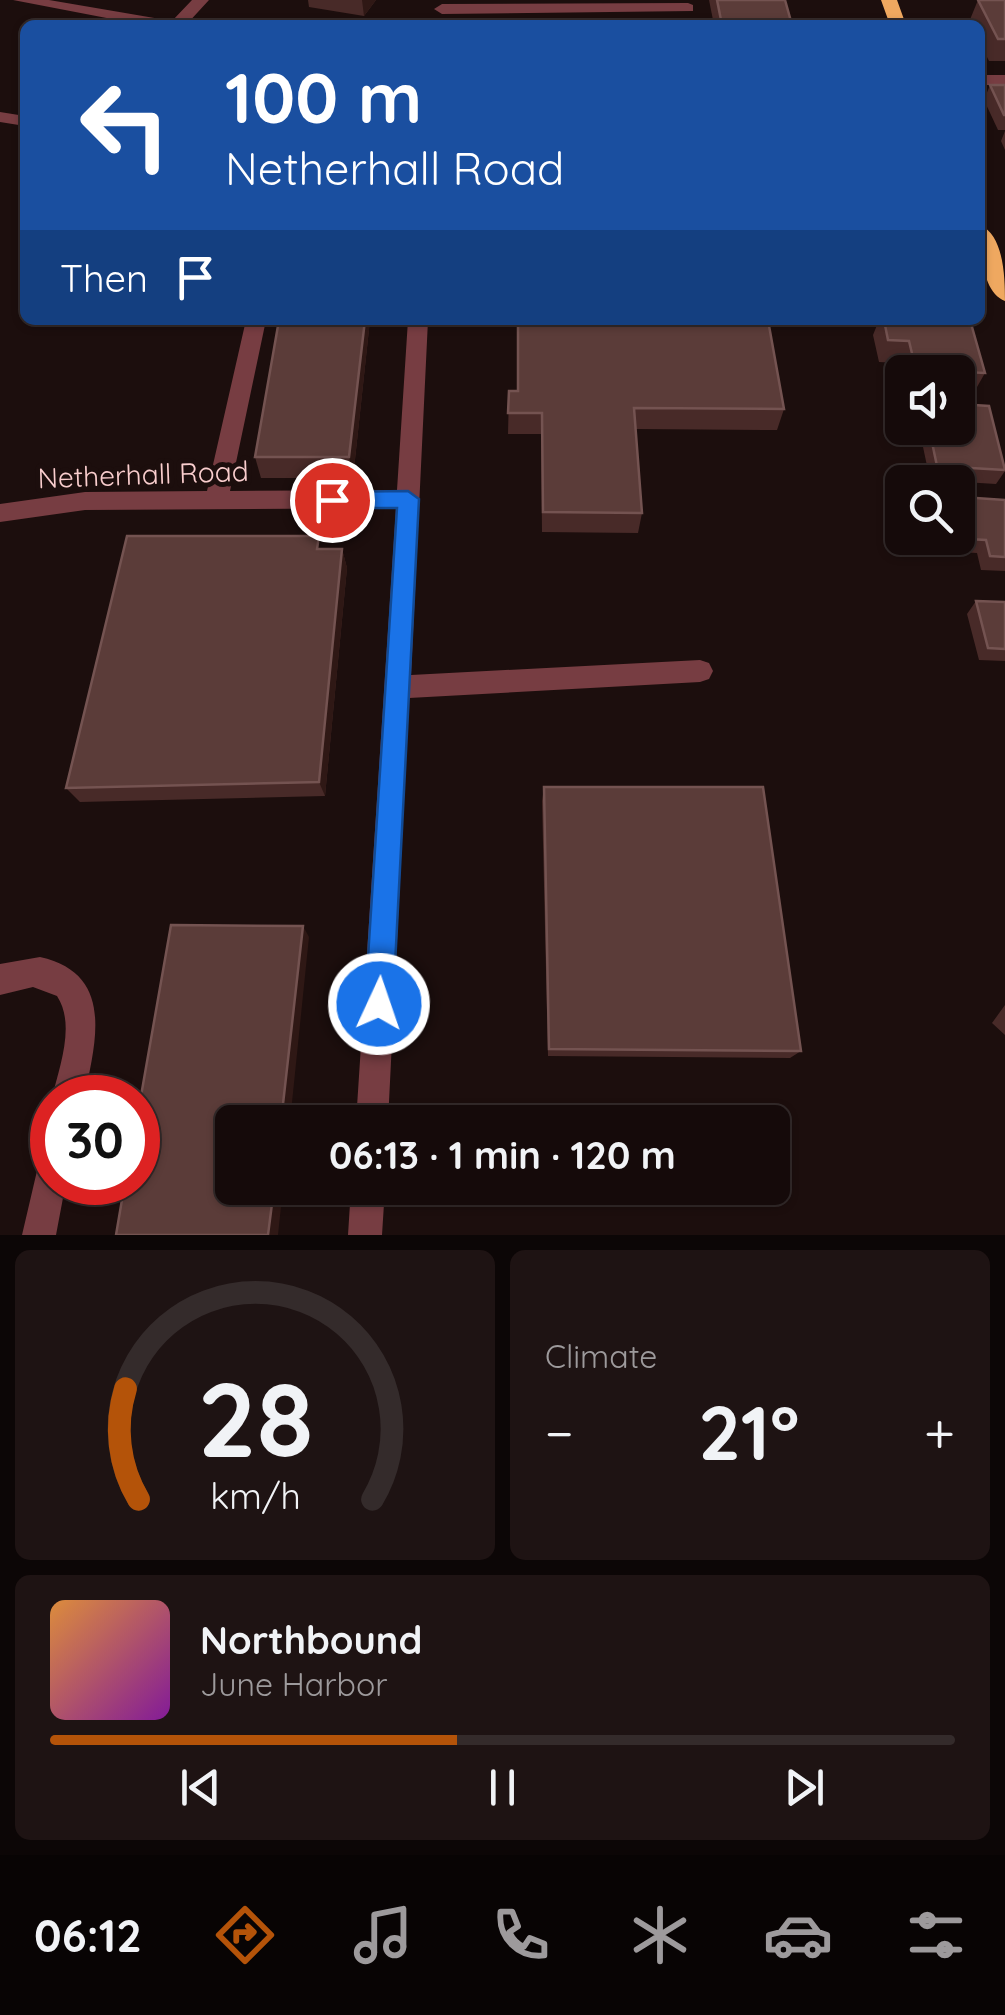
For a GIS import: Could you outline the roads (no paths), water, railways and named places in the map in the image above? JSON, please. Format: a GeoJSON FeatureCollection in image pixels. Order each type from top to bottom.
{"type":"FeatureCollection","features":[{"type":"Feature","properties":{"kind":"main road"},"geometry":{"type":"LineString","coordinates":[[985,243],[1005,294]]}},
{"type":"Feature","properties":{"kind":"street"},"geometry":{"type":"LineString","coordinates":[[21,0],[143,20]]}},
{"type":"Feature","properties":{"kind":"street"},"geometry":{"type":"LineString","coordinates":[[179,20],[201,0]]}},
{"type":"Feature","properties":{"kind":"street"},"geometry":{"type":"LineString","coordinates":[[441,11],[688,8]]}},
{"type":"Feature","properties":{"kind":"street"},"geometry":{"type":"LineString","coordinates":[[216,501],[255,325]]}},
{"type":"Feature","properties":{"kind":"street"},"geometry":{"type":"LineString","coordinates":[[373,1105],[418,325]]}},
{"type":"Feature","properties":{"kind":"street","name":"Netherhall Road"},"geometry":{"type":"LineString","coordinates":[[0,514],[58,502],[408,499]]}},
{"type":"Feature","properties":{"kind":"street"},"geometry":{"type":"LineString","coordinates":[[398,687],[700,671]]}},
{"type":"Feature","properties":{"kind":"street"},"geometry":{"type":"LineString","coordinates":[[0,980],[28,971],[44,973],[71,989],[81,1020],[72,1075]]}},
{"type":"Feature","properties":{"kind":"street"},"geometry":{"type":"LineString","coordinates":[[39,1235],[45,1205]]}},
{"type":"Feature","properties":{"kind":"street"},"geometry":{"type":"LineString","coordinates":[[366,1235],[367,1205]]}}]}
